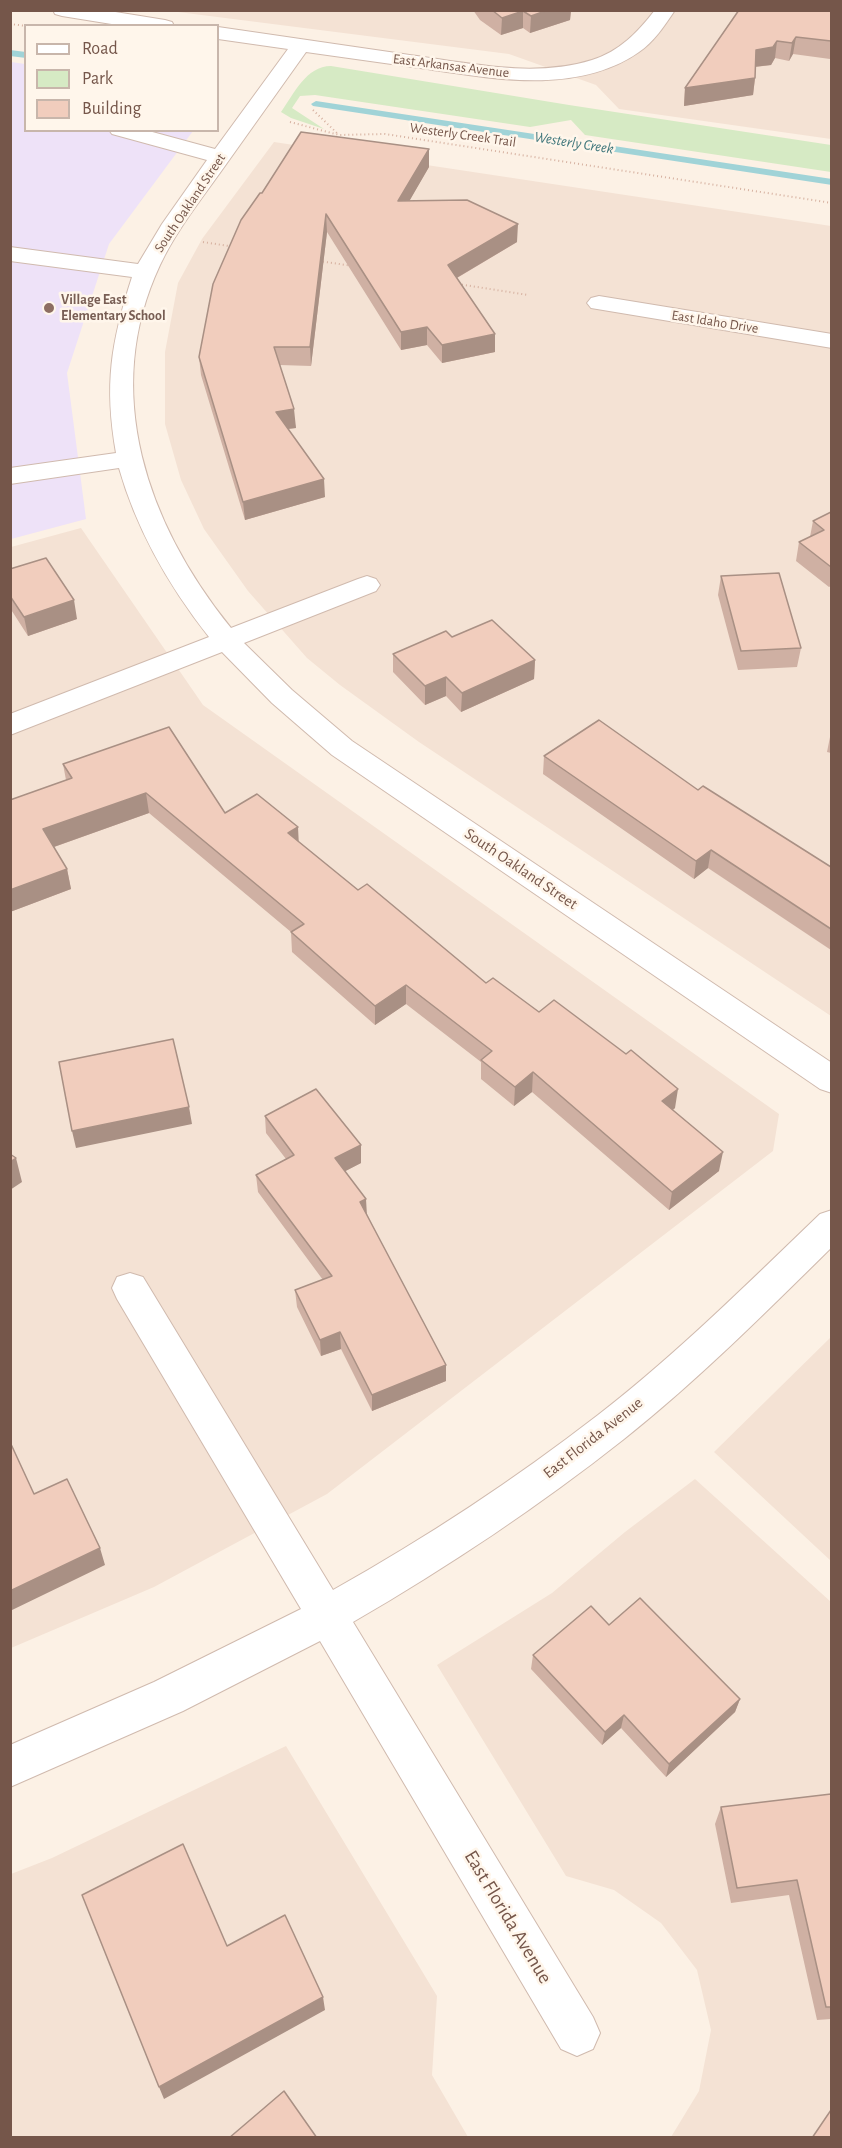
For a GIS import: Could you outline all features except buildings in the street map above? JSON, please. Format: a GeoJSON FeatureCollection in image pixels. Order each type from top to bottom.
{"type":"FeatureCollection","features":[{"type":"Feature","properties":{"kind":"street"},"geometry":{"type":"LineString","coordinates":[[62,10],[147,16],[161,24]]}},
{"type":"Feature","properties":{"kind":"street","name":"East Arkansas Avenue"},"geometry":{"type":"LineString","coordinates":[[219,33],[496,73],[555,72],[589,66],[632,48],[666,10]]}},
{"type":"Feature","properties":{"kind":"street","name":"South Oakland Street"},"geometry":{"type":"LineString","coordinates":[[301,45],[166,232],[146,272],[127,326],[120,377],[123,431],[128,459],[149,520],[163,550],[200,608],[226,640],[275,692],[342,748],[831,1080]]}},
{"type":"Feature","properties":{"kind":"street"},"geometry":{"type":"LineString","coordinates":[[126,132],[220,157]]}},
{"type":"Feature","properties":{"kind":"street"},"geometry":{"type":"LineString","coordinates":[[10,255],[146,272]]}},
{"type":"Feature","properties":{"kind":"street","name":"East Idaho Drive"},"geometry":{"type":"LineString","coordinates":[[599,303],[831,341]]}},
{"type":"Feature","properties":{"kind":"street"},"geometry":{"type":"LineString","coordinates":[[10,476],[128,459]]}},
{"type":"Feature","properties":{"kind":"street"},"geometry":{"type":"LineString","coordinates":[[10,724],[367,585]]}},
{"type":"Feature","properties":{"kind":"street","name":"East Florida Avenue"},"geometry":{"type":"LineString","coordinates":[[10,1766],[88,1734],[205,1680],[327,1616],[428,1555],[494,1511],[610,1427],[690,1361],[831,1224]]}},
{"type":"Feature","properties":{"kind":"street","name":"East Florida Avenue"},"geometry":{"type":"LineString","coordinates":[[130,1288],[577,2033]]}},
{"type":"Feature","properties":{"kind":"path","name":"Westerly Creek Trail"},"geometry":{"type":"LineString","coordinates":[[313,110],[339,135],[385,134],[831,203]]}},
{"type":"Feature","properties":{"kind":"path"},"geometry":{"type":"LineString","coordinates":[[202,242],[237,247]]}},
{"type":"Feature","properties":{"kind":"path"},"geometry":{"type":"LineString","coordinates":[[319,261],[354,267]]}},
{"type":"Feature","properties":{"kind":"path"},"geometry":{"type":"LineString","coordinates":[[459,284],[528,295]]}},
{"type":"Feature","properties":{"kind":"shaded area"},"geometry":{"type":"Polygon","coordinates":[[[179,10],[831,11],[831,139],[619,109],[596,85],[509,54],[178,12],[179,10]]]}},
{"type":"Feature","properties":{"kind":"shaded area","name":"Village East Elementary School"},"geometry":{"type":"Polygon","coordinates":[[[11,62],[24,64],[24,132],[192,132],[109,244],[67,373],[86,519],[11,539],[11,62]]]}},
{"type":"Feature","properties":{"kind":"shaded area"},"geometry":{"type":"Polygon","coordinates":[[[274,142],[831,226],[831,1016],[419,742],[340,685],[307,658],[248,591],[204,529],[181,480],[165,424],[165,352],[178,283],[202,239],[274,142]]]}},
{"type":"Feature","properties":{"kind":"shaded area"},"geometry":{"type":"Polygon","coordinates":[[[81,528],[203,705],[779,1114],[773,1151],[327,1494],[154,1587],[11,1648],[11,547],[81,528]]]}},
{"type":"Feature","properties":{"kind":"shaded area"},"geometry":{"type":"Polygon","coordinates":[[[831,1337],[831,1561],[714,1452],[831,1337]]]}},
{"type":"Feature","properties":{"kind":"shaded area"},"geometry":{"type":"Polygon","coordinates":[[[695,1479],[831,1602],[831,2137],[671,2137],[699,2091],[711,2030],[697,1970],[661,1923],[614,1890],[566,1876],[437,1665],[552,1593],[625,1532],[695,1479]]]}},
{"type":"Feature","properties":{"kind":"shaded area"},"geometry":{"type":"Polygon","coordinates":[[[286,1746],[437,1996],[432,2075],[468,2137],[11,2138],[11,1874],[52,1858],[286,1746]]]}},
{"type":"Feature","properties":{"kind":"green space"},"geometry":{"type":"Polygon","coordinates":[[[331,66],[831,145],[831,172],[585,135],[571,120],[530,127],[315,95],[300,96],[292,108],[324,129],[291,118],[281,112],[308,76],[322,67],[331,66]]]}},
{"type":"Feature","properties":{"kind":"waterway","name":"Westerly Creek"},"geometry":{"type":"LineString","coordinates":[[10,53],[24,55]]}},
{"type":"Feature","properties":{"kind":"waterway","name":"Westerly Creek"},"geometry":{"type":"LineString","coordinates":[[316,104],[832,182]]}},
{"type":"Feature","properties":{"kind":"place","name":"Village East Elementary School"},"geometry":{"type":"Point","coordinates":[49,308]}}]}
